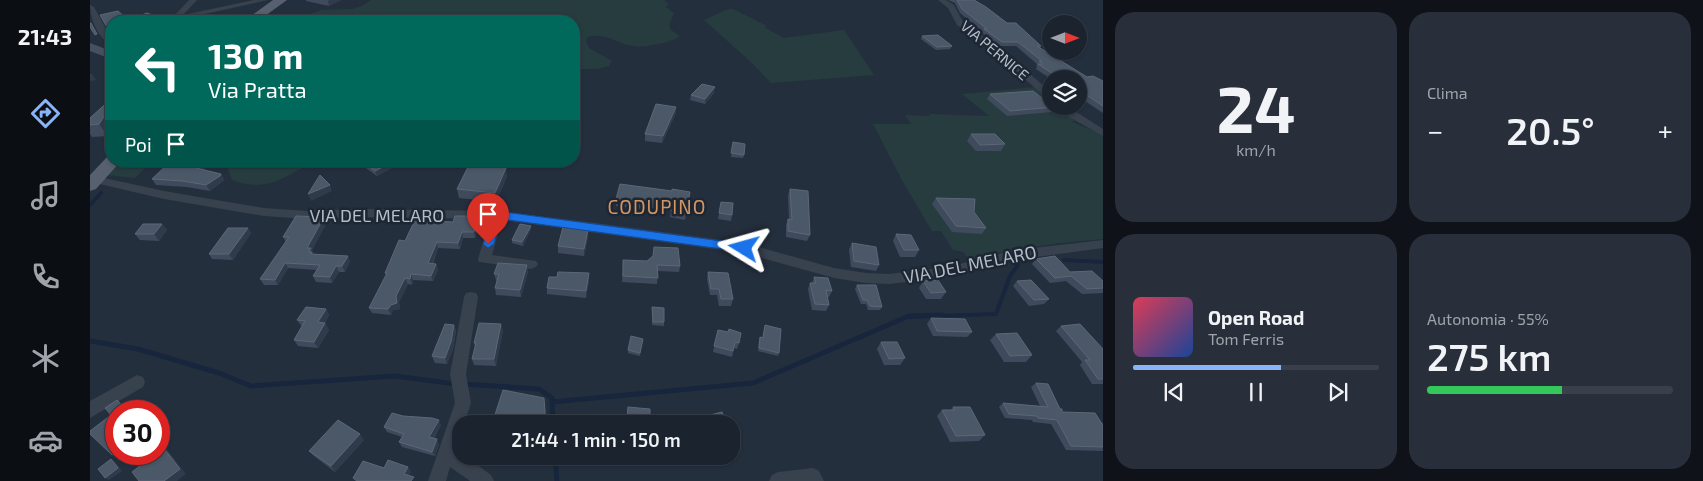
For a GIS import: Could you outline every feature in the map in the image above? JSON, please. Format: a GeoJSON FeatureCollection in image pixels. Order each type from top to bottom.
{"type":"FeatureCollection","features":[{"type":"Feature","properties":{"kind":"main road"},"geometry":{"type":"LineString","coordinates":[[259,15],[282,0]]}},
{"type":"Feature","properties":{"kind":"main road"},"geometry":{"type":"LineString","coordinates":[[93,183],[108,167]]}},
{"type":"Feature","properties":{"kind":"street"},"geometry":{"type":"LineString","coordinates":[[180,15],[193,0]]}},
{"type":"Feature","properties":{"kind":"street"},"geometry":{"type":"LineString","coordinates":[[198,15],[264,0]]}},
{"type":"Feature","properties":{"kind":"street","name":"VIA PERNICE"},"geometry":{"type":"LineString","coordinates":[[942,0],[950,7],[960,23],[994,48],[1042,89]]}},
{"type":"Feature","properties":{"kind":"street"},"geometry":{"type":"LineString","coordinates":[[90,7],[105,36]]}},
{"type":"Feature","properties":{"kind":"street"},"geometry":{"type":"LineString","coordinates":[[90,47],[105,53]]}},
{"type":"Feature","properties":{"kind":"street"},"geometry":{"type":"LineString","coordinates":[[1072,115],[1103,133]]}},
{"type":"Feature","properties":{"kind":"street","name":"VIA DEL MELARO"},"geometry":{"type":"LineString","coordinates":[[93,183],[273,212],[306,215],[355,213],[497,215],[744,248],[834,273],[866,278],[889,279],[948,272],[1015,255],[1103,244]]}},
{"type":"Feature","properties":{"kind":"street"},"geometry":{"type":"LineString","coordinates":[[497,215],[484,259],[531,264]]}},
{"type":"Feature","properties":{"kind":"street"},"geometry":{"type":"LineString","coordinates":[[437,481],[463,403],[458,374],[471,298]]}},
{"type":"Feature","properties":{"kind":"street"},"geometry":{"type":"LineString","coordinates":[[90,410],[137,382]]}},
{"type":"Feature","properties":{"kind":"street"},"geometry":{"type":"LineString","coordinates":[[447,454],[485,481]]}},
{"type":"Feature","properties":{"kind":"street"},"geometry":{"type":"LineString","coordinates":[[778,481],[813,477],[815,481]]}},
{"type":"Feature","properties":{"kind":"green space"},"geometry":{"type":"Polygon","coordinates":[[[371,0],[664,0],[669,4],[666,7],[674,13],[669,25],[671,30],[680,36],[665,42],[639,46],[628,45],[600,36],[587,37],[586,42],[589,48],[612,61],[609,66],[598,69],[580,69],[580,15],[308,15],[322,10],[352,9],[362,6],[371,0]]]}},
{"type":"Feature","properties":{"kind":"green space"},"geometry":{"type":"Polygon","coordinates":[[[728,9],[733,9],[767,26],[764,27],[784,38],[844,30],[874,75],[771,83],[752,63],[704,20],[728,9]]]}},
{"type":"Feature","properties":{"kind":"green space"},"geometry":{"type":"Polygon","coordinates":[[[1036,87],[1042,92],[1042,115],[1069,115],[1075,121],[1071,121],[1103,135],[1103,239],[1002,252],[968,260],[964,252],[953,250],[941,231],[932,231],[903,182],[873,124],[911,124],[905,115],[989,116],[962,94],[1036,87]]]}},
{"type":"Feature","properties":{"kind":"green space"},"geometry":{"type":"Polygon","coordinates":[[[115,167],[146,167],[135,178],[106,175],[115,167]]]}},
{"type":"Feature","properties":{"kind":"green space"},"geometry":{"type":"Polygon","coordinates":[[[227,167],[305,167],[267,184],[245,184],[232,180],[227,167]]]}},
{"type":"Feature","properties":{"kind":"building"},"geometry":{"type":"Polygon","coordinates":[[[957,0],[974,0],[1007,23],[1016,23],[1041,46],[1037,46],[1042,49],[1042,60],[1060,60],[1076,70],[1047,70],[1038,64],[1043,64],[1039,61],[1042,61],[1018,42],[1002,42],[962,9],[957,0]]]}},
{"type":"Feature","properties":{"kind":"building"},"geometry":{"type":"Polygon","coordinates":[[[118,11],[122,15],[105,15],[105,24],[100,15],[118,11]]]}},
{"type":"Feature","properties":{"kind":"building"},"geometry":{"type":"Polygon","coordinates":[[[90,23],[97,34],[95,35],[90,27],[90,23]]]}},
{"type":"Feature","properties":{"kind":"building"},"geometry":{"type":"Polygon","coordinates":[[[938,35],[952,46],[937,47],[922,36],[938,35]]]}},
{"type":"Feature","properties":{"kind":"building"},"geometry":{"type":"Polygon","coordinates":[[[1093,76],[1103,81],[1103,106],[1087,95],[1087,77],[1093,76]]]}},
{"type":"Feature","properties":{"kind":"building"},"geometry":{"type":"Polygon","coordinates":[[[702,84],[715,87],[705,99],[691,95],[702,84]]]}},
{"type":"Feature","properties":{"kind":"building"},"geometry":{"type":"Polygon","coordinates":[[[1033,91],[1042,98],[1042,108],[1010,111],[990,94],[1033,91]]]}},
{"type":"Feature","properties":{"kind":"building"},"geometry":{"type":"Polygon","coordinates":[[[105,104],[105,115],[99,124],[90,125],[90,118],[105,104]]]}},
{"type":"Feature","properties":{"kind":"building"},"geometry":{"type":"Polygon","coordinates":[[[656,104],[676,107],[663,136],[645,134],[656,104]]]}},
{"type":"Feature","properties":{"kind":"building"},"geometry":{"type":"Polygon","coordinates":[[[971,134],[995,134],[1005,144],[980,145],[971,134]]]}},
{"type":"Feature","properties":{"kind":"building"},"geometry":{"type":"Polygon","coordinates":[[[733,142],[745,144],[744,155],[731,153],[733,142]]]}},
{"type":"Feature","properties":{"kind":"building"},"geometry":{"type":"Polygon","coordinates":[[[165,167],[197,167],[196,168],[221,174],[206,185],[152,179],[165,167]]]}},
{"type":"Feature","properties":{"kind":"building"},"geometry":{"type":"Polygon","coordinates":[[[370,167],[383,167],[375,171],[370,167]]]}},
{"type":"Feature","properties":{"kind":"building"},"geometry":{"type":"Polygon","coordinates":[[[468,167],[506,168],[495,193],[457,189],[468,167]]]}},
{"type":"Feature","properties":{"kind":"building"},"geometry":{"type":"Polygon","coordinates":[[[320,175],[330,185],[308,194],[320,175]]]}},
{"type":"Feature","properties":{"kind":"building"},"geometry":{"type":"Polygon","coordinates":[[[620,184],[690,192],[686,213],[671,211],[673,204],[652,201],[652,204],[616,199],[620,184]]]}},
{"type":"Feature","properties":{"kind":"building"},"geometry":{"type":"Polygon","coordinates":[[[790,189],[808,191],[810,235],[788,231],[788,219],[792,220],[790,189]]]}},
{"type":"Feature","properties":{"kind":"building"},"geometry":{"type":"Polygon","coordinates":[[[936,198],[975,199],[974,212],[986,228],[956,226],[936,198]]]}},
{"type":"Feature","properties":{"kind":"building"},"geometry":{"type":"Polygon","coordinates":[[[721,202],[733,203],[732,215],[719,213],[721,202]]]}},
{"type":"Feature","properties":{"kind":"building"},"geometry":{"type":"Polygon","coordinates":[[[296,216],[324,217],[307,248],[311,248],[309,252],[312,252],[311,254],[348,256],[342,266],[336,266],[330,277],[313,276],[320,265],[285,263],[275,280],[260,279],[289,237],[283,237],[296,216]]]}},
{"type":"Feature","properties":{"kind":"building"},"geometry":{"type":"Polygon","coordinates":[[[455,216],[478,216],[474,232],[462,232],[458,243],[437,242],[428,263],[436,264],[431,276],[411,274],[410,279],[405,278],[396,296],[397,303],[391,305],[388,309],[369,308],[387,273],[385,273],[399,240],[405,241],[415,220],[453,222],[455,216]]]}},
{"type":"Feature","properties":{"kind":"building"},"geometry":{"type":"Polygon","coordinates":[[[143,224],[162,224],[154,234],[135,234],[143,224]]]}},
{"type":"Feature","properties":{"kind":"building"},"geometry":{"type":"Polygon","coordinates":[[[520,224],[531,226],[522,242],[512,240],[520,224]]]}},
{"type":"Feature","properties":{"kind":"building"},"geometry":{"type":"Polygon","coordinates":[[[563,227],[588,230],[584,249],[558,246],[563,227]]]}},
{"type":"Feature","properties":{"kind":"building"},"geometry":{"type":"Polygon","coordinates":[[[228,228],[248,228],[229,254],[209,254],[228,228]]]}},
{"type":"Feature","properties":{"kind":"building"},"geometry":{"type":"Polygon","coordinates":[[[896,234],[911,235],[919,250],[904,250],[896,234]]]}},
{"type":"Feature","properties":{"kind":"building"},"geometry":{"type":"Polygon","coordinates":[[[852,243],[876,247],[879,265],[854,261],[852,243]]]}},
{"type":"Feature","properties":{"kind":"building"},"geometry":{"type":"Polygon","coordinates":[[[654,247],[678,248],[680,266],[657,265],[658,278],[623,276],[623,260],[647,261],[653,256],[654,247]]]}},
{"type":"Feature","properties":{"kind":"building"},"geometry":{"type":"Polygon","coordinates":[[[1055,256],[1070,272],[1092,271],[1103,281],[1103,288],[1087,289],[1071,276],[1055,278],[1036,259],[1055,256]]]}},
{"type":"Feature","properties":{"kind":"building"},"geometry":{"type":"Polygon","coordinates":[[[498,263],[527,265],[520,290],[495,288],[499,274],[494,274],[498,263]]]}},
{"type":"Feature","properties":{"kind":"building"},"geometry":{"type":"Polygon","coordinates":[[[558,272],[589,273],[586,291],[547,288],[549,277],[557,277],[558,272]]]}},
{"type":"Feature","properties":{"kind":"building"},"geometry":{"type":"Polygon","coordinates":[[[708,272],[728,273],[733,299],[721,299],[719,289],[711,289],[708,272]]]}},
{"type":"Feature","properties":{"kind":"building"},"geometry":{"type":"Polygon","coordinates":[[[814,277],[828,278],[832,291],[826,290],[829,305],[815,304],[810,283],[816,283],[814,277]]]}},
{"type":"Feature","properties":{"kind":"building"},"geometry":{"type":"Polygon","coordinates":[[[938,280],[946,292],[931,293],[923,281],[938,280]]]}},
{"type":"Feature","properties":{"kind":"building"},"geometry":{"type":"Polygon","coordinates":[[[1031,280],[1049,299],[1034,300],[1017,281],[1031,280]]]}},
{"type":"Feature","properties":{"kind":"building"},"geometry":{"type":"Polygon","coordinates":[[[857,285],[876,285],[882,307],[870,306],[867,300],[863,300],[857,285]]]}},
{"type":"Feature","properties":{"kind":"building"},"geometry":{"type":"Polygon","coordinates":[[[306,307],[326,309],[318,322],[325,323],[314,342],[294,340],[305,321],[297,320],[306,307]]]}},
{"type":"Feature","properties":{"kind":"building"},"geometry":{"type":"Polygon","coordinates":[[[652,307],[664,308],[664,322],[653,322],[652,307]]]}},
{"type":"Feature","properties":{"kind":"building"},"geometry":{"type":"Polygon","coordinates":[[[931,318],[965,319],[972,332],[937,331],[931,318]]]}},
{"type":"Feature","properties":{"kind":"building"},"geometry":{"type":"Polygon","coordinates":[[[479,323],[501,324],[494,359],[472,359],[479,323]]]}},
{"type":"Feature","properties":{"kind":"building"},"geometry":{"type":"Polygon","coordinates":[[[445,324],[454,325],[451,342],[445,358],[432,356],[445,324]]]}},
{"type":"Feature","properties":{"kind":"building"},"geometry":{"type":"Polygon","coordinates":[[[1080,324],[1103,349],[1103,379],[1098,379],[1085,360],[1090,360],[1061,326],[1080,324]]]}},
{"type":"Feature","properties":{"kind":"building"},"geometry":{"type":"Polygon","coordinates":[[[765,325],[781,329],[779,353],[759,348],[760,337],[763,338],[765,325]]]}},
{"type":"Feature","properties":{"kind":"building"},"geometry":{"type":"Polygon","coordinates":[[[729,329],[741,333],[739,343],[735,342],[733,351],[714,346],[718,330],[728,332],[729,329]]]}},
{"type":"Feature","properties":{"kind":"building"},"geometry":{"type":"Polygon","coordinates":[[[1017,333],[1032,355],[1010,356],[996,334],[1017,333]]]}},
{"type":"Feature","properties":{"kind":"building"},"geometry":{"type":"Polygon","coordinates":[[[631,336],[643,339],[640,353],[628,350],[631,336]]]}},
{"type":"Feature","properties":{"kind":"building"},"geometry":{"type":"Polygon","coordinates":[[[881,342],[897,342],[905,358],[889,359],[881,342]]]}},
{"type":"Feature","properties":{"kind":"building"},"geometry":{"type":"Polygon","coordinates":[[[1036,383],[1048,384],[1062,412],[1095,413],[1103,424],[1103,447],[1071,446],[1057,420],[1009,414],[1003,403],[1048,407],[1036,383]]]}},
{"type":"Feature","properties":{"kind":"building"},"geometry":{"type":"Polygon","coordinates":[[[503,390],[544,398],[545,415],[495,415],[503,390]]]}},
{"type":"Feature","properties":{"kind":"building"},"geometry":{"type":"Polygon","coordinates":[[[628,407],[650,409],[650,415],[627,415],[628,407]]]}},
{"type":"Feature","properties":{"kind":"building"},"geometry":{"type":"Polygon","coordinates":[[[953,407],[970,407],[985,435],[956,436],[942,410],[955,410],[953,407]]]}},
{"type":"Feature","properties":{"kind":"building"},"geometry":{"type":"Polygon","coordinates":[[[722,412],[723,415],[710,415],[722,412]]]}},
{"type":"Feature","properties":{"kind":"building"},"geometry":{"type":"Polygon","coordinates":[[[392,413],[439,420],[429,437],[437,439],[432,452],[399,442],[404,434],[384,427],[392,413]]]}},
{"type":"Feature","properties":{"kind":"building"},"geometry":{"type":"Polygon","coordinates":[[[105,420],[105,448],[90,434],[90,431],[105,420]]]}},
{"type":"Feature","properties":{"kind":"building"},"geometry":{"type":"Polygon","coordinates":[[[338,420],[360,434],[331,466],[309,451],[338,420]]]}},
{"type":"Feature","properties":{"kind":"building"},"geometry":{"type":"Polygon","coordinates":[[[170,456],[180,469],[164,481],[139,481],[132,472],[141,465],[170,465],[170,456]]]}},
{"type":"Feature","properties":{"kind":"building"},"geometry":{"type":"Polygon","coordinates":[[[388,460],[408,467],[404,474],[414,477],[411,481],[357,481],[353,478],[363,461],[384,468],[388,460]]]}},
{"type":"Feature","properties":{"kind":"building"},"geometry":{"type":"Polygon","coordinates":[[[105,464],[116,465],[118,468],[105,478],[98,469],[105,464]]]}},
{"type":"Feature","properties":{"kind":"waterway"},"geometry":{"type":"LineString","coordinates":[[90,205],[101,193]]}},
{"type":"Feature","properties":{"kind":"waterway"},"geometry":{"type":"LineString","coordinates":[[1064,260],[1103,262]]}},
{"type":"Feature","properties":{"kind":"waterway"},"geometry":{"type":"LineString","coordinates":[[908,317],[996,314],[1010,276],[1018,265]]}},
{"type":"Feature","properties":{"kind":"waterway"},"geometry":{"type":"LineString","coordinates":[[552,402],[753,383],[909,316],[942,315]]}},
{"type":"Feature","properties":{"kind":"waterway"},"geometry":{"type":"LineString","coordinates":[[90,341],[138,349],[219,373],[251,386],[395,376],[456,384]]}},
{"type":"Feature","properties":{"kind":"waterway"},"geometry":{"type":"LineString","coordinates":[[463,384],[539,389],[552,398],[552,402]]}},
{"type":"Feature","properties":{"kind":"waterway"},"geometry":{"type":"LineString","coordinates":[[552,402],[553,415]]}},
{"type":"Feature","properties":{"kind":"waterway"},"geometry":{"type":"LineString","coordinates":[[556,465],[557,481]]}},
{"type":"Feature","properties":{"kind":"district","name":"CODUPINO"},"geometry":{"type":"Point","coordinates":[657,206]}},
{"type":"Feature","properties":{"kind":"route"},"geometry":{"type":"LineString","coordinates":[[488,244],[497,215],[744,248]]}}]}
